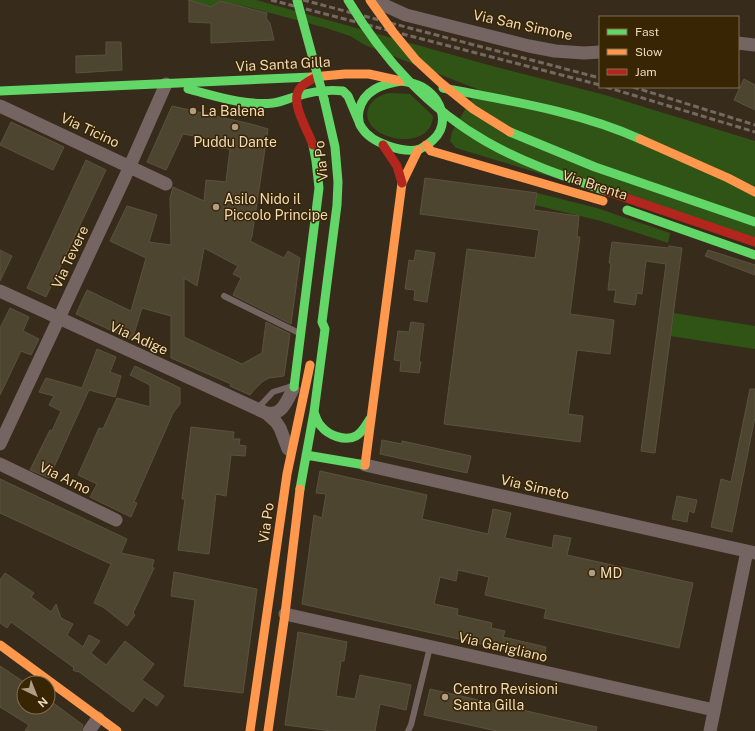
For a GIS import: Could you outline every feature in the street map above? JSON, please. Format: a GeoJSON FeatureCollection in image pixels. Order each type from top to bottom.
{"type":"FeatureCollection","features":[{"type":"Feature","properties":{"kind":"main road","name":"Via Po"},"geometry":{"type":"LineString","coordinates":[[250,731],[287,472],[318,328],[322,322],[337,206],[338,182],[335,147],[324,99],[297,0]]}},
{"type":"Feature","properties":{"kind":"main road"},"geometry":{"type":"LineString","coordinates":[[348,0],[371,36],[403,74],[453,120],[480,138],[540,167],[755,242]]}},
{"type":"Feature","properties":{"kind":"main road"},"geometry":{"type":"LineString","coordinates":[[370,0],[393,32],[416,60],[472,109],[504,129],[595,167],[755,222]]}},
{"type":"Feature","properties":{"kind":"main road","name":"Via Santa Gilla"},"geometry":{"type":"LineString","coordinates":[[0,91],[316,77],[345,74],[369,74],[401,81]]}},
{"type":"Feature","properties":{"kind":"main road"},"geometry":{"type":"LineString","coordinates":[[287,472],[294,387],[319,188],[316,157],[308,131],[298,109],[296,96],[299,88],[316,77]]}},
{"type":"Feature","properties":{"kind":"main road"},"geometry":{"type":"LineString","coordinates":[[401,81],[412,82],[422,87],[435,98],[440,106],[444,119],[442,128],[437,137],[422,147],[402,150],[383,145],[366,133],[359,122],[360,107],[365,96],[374,88],[386,83],[401,81]]}},
{"type":"Feature","properties":{"kind":"main road","name":"Via Santa Gilla"},"geometry":{"type":"LineString","coordinates":[[166,84],[246,102],[258,103],[276,103],[296,96],[334,90],[343,91],[348,96],[359,122]]}},
{"type":"Feature","properties":{"kind":"main road"},"geometry":{"type":"LineString","coordinates":[[422,87],[435,86],[548,109],[623,130],[755,192]]}},
{"type":"Feature","properties":{"kind":"main road"},"geometry":{"type":"LineString","coordinates":[[258,103],[285,113],[302,124],[308,131]]}},
{"type":"Feature","properties":{"kind":"main road"},"geometry":{"type":"LineString","coordinates":[[383,145],[397,166],[402,183]]}},
{"type":"Feature","properties":{"kind":"main road"},"geometry":{"type":"LineString","coordinates":[[365,465],[402,183],[422,147]]}},
{"type":"Feature","properties":{"kind":"main road","name":"Via Brenta"},"geometry":{"type":"LineString","coordinates":[[422,147],[431,151],[591,197],[755,255]]}},
{"type":"Feature","properties":{"kind":"main road","name":"Via Po"},"geometry":{"type":"LineString","coordinates":[[268,731],[285,614],[302,477],[314,412],[325,329],[322,322]]}},
{"type":"Feature","properties":{"kind":"main road"},"geometry":{"type":"LineString","coordinates":[[314,412],[320,426],[328,433],[348,438],[355,437],[364,429],[370,419]]}},
{"type":"Feature","properties":{"kind":"main road"},"geometry":{"type":"LineString","coordinates":[[335,435],[353,450],[365,465]]}},
{"type":"Feature","properties":{"kind":"main road","name":"Via Simeto"},"geometry":{"type":"LineString","coordinates":[[306,455],[365,465]]}},
{"type":"Feature","properties":{"kind":"main road"},"geometry":{"type":"LineString","coordinates":[[0,645],[117,731]]}},
{"type":"Feature","properties":{"kind":"street","name":"Via San Simone"},"geometry":{"type":"LineString","coordinates":[[373,0],[406,14],[529,46],[555,51],[584,53],[599,52]]}},
{"type":"Feature","properties":{"kind":"street"},"geometry":{"type":"LineString","coordinates":[[739,43],[755,45]]}},
{"type":"Feature","properties":{"kind":"street","name":"Via Tevere"},"geometry":{"type":"LineString","coordinates":[[0,444],[130,166],[166,84]]}},
{"type":"Feature","properties":{"kind":"street","name":"Via Ticino"},"geometry":{"type":"LineString","coordinates":[[0,106],[166,184]]}},
{"type":"Feature","properties":{"kind":"street","name":"Via Adige"},"geometry":{"type":"LineString","coordinates":[[1,295],[58,319],[262,411],[276,422],[280,428],[288,449]]}},
{"type":"Feature","properties":{"kind":"street"},"geometry":{"type":"LineString","coordinates":[[262,411],[275,414],[286,403],[294,387]]}},
{"type":"Feature","properties":{"kind":"street","name":"Via Arno"},"geometry":{"type":"LineString","coordinates":[[0,464],[116,520]]}},
{"type":"Feature","properties":{"kind":"street","name":"Via Simeto"},"geometry":{"type":"LineString","coordinates":[[365,465],[751,552]]}},
{"type":"Feature","properties":{"kind":"street"},"geometry":{"type":"LineString","coordinates":[[710,731],[751,552]]}},
{"type":"Feature","properties":{"kind":"street","name":"Via Garigliano"},"geometry":{"type":"LineString","coordinates":[[285,614],[714,710]]}},
{"type":"Feature","properties":{"kind":"street"},"geometry":{"type":"LineString","coordinates":[[88,731],[98,718]]}},
{"type":"Feature","properties":{"kind":"lane"},"geometry":{"type":"LineString","coordinates":[[224,296],[301,333]]}},
{"type":"Feature","properties":{"kind":"lane"},"geometry":{"type":"LineString","coordinates":[[408,731],[411,725],[430,647]]}},
{"type":"Feature","properties":{"kind":"green space"},"geometry":{"type":"Polygon","coordinates":[[[187,0],[256,0],[496,67],[605,95],[755,141],[755,247],[572,183],[456,148],[450,141],[452,132],[477,89],[365,45],[350,36],[326,28],[220,1],[211,7],[187,0]]]}},
{"type":"Feature","properties":{"kind":"green space"},"geometry":{"type":"Polygon","coordinates":[[[389,93],[410,94],[433,116],[429,128],[421,136],[409,139],[384,135],[374,128],[368,120],[368,109],[372,103],[382,95],[389,93]]]}},
{"type":"Feature","properties":{"kind":"green space"},"geometry":{"type":"Polygon","coordinates":[[[537,193],[597,208],[670,233],[668,243],[601,221],[535,205],[537,193]]]}},
{"type":"Feature","properties":{"kind":"green space"},"geometry":{"type":"Polygon","coordinates":[[[673,313],[755,326],[755,349],[670,336],[673,313]]]}},
{"type":"Feature","properties":{"kind":"building"},"geometry":{"type":"Polygon","coordinates":[[[189,0],[211,7],[220,1],[267,13],[266,18],[270,23],[274,40],[211,43],[211,23],[189,22],[189,0]]]}},
{"type":"Feature","properties":{"kind":"building"},"geometry":{"type":"Polygon","coordinates":[[[106,42],[121,42],[122,70],[76,73],[76,56],[106,55],[106,42]]]}},
{"type":"Feature","properties":{"kind":"building"},"geometry":{"type":"Polygon","coordinates":[[[744,79],[755,85],[755,110],[734,100],[744,79]]]}},
{"type":"Feature","properties":{"kind":"building"},"geometry":{"type":"Polygon","coordinates":[[[172,106],[268,129],[250,241],[284,258],[288,251],[300,258],[291,324],[233,295],[241,278],[233,274],[238,266],[204,248],[197,286],[184,278],[184,337],[242,364],[262,353],[266,322],[290,334],[284,376],[269,378],[262,382],[250,395],[230,386],[231,384],[171,358],[171,316],[142,308],[132,340],[76,314],[87,290],[131,311],[146,258],[110,241],[127,206],[157,215],[149,242],[171,245],[170,198],[173,187],[204,201],[206,180],[226,182],[230,149],[211,147],[211,139],[183,134],[166,170],[147,162],[172,106]]]}},
{"type":"Feature","properties":{"kind":"building"},"geometry":{"type":"Polygon","coordinates":[[[11,122],[64,147],[53,170],[0,145],[11,122]]]}},
{"type":"Feature","properties":{"kind":"building"},"geometry":{"type":"Polygon","coordinates":[[[86,160],[106,170],[46,297],[27,288],[86,160]]]}},
{"type":"Feature","properties":{"kind":"building"},"geometry":{"type":"Polygon","coordinates":[[[425,178],[537,193],[534,210],[579,216],[577,237],[580,237],[570,314],[614,320],[610,354],[577,350],[568,414],[583,416],[580,442],[444,424],[467,249],[535,258],[539,230],[420,214],[425,178]]]}},
{"type":"Feature","properties":{"kind":"building"},"geometry":{"type":"Polygon","coordinates":[[[612,242],[682,248],[655,453],[641,451],[666,264],[646,261],[642,294],[637,293],[635,305],[614,302],[616,290],[608,290],[611,263],[609,263],[612,242]]]}},
{"type":"Feature","properties":{"kind":"building"},"geometry":{"type":"Polygon","coordinates":[[[0,250],[12,256],[0,281],[0,250]]]}},
{"type":"Feature","properties":{"kind":"building"},"geometry":{"type":"Polygon","coordinates":[[[416,250],[435,253],[427,302],[414,300],[415,290],[405,289],[409,260],[414,261],[416,250]]]}},
{"type":"Feature","properties":{"kind":"building"},"geometry":{"type":"Polygon","coordinates":[[[708,250],[755,265],[755,275],[705,256],[708,250]]]}},
{"type":"Feature","properties":{"kind":"building"},"geometry":{"type":"Polygon","coordinates":[[[10,308],[29,317],[23,331],[39,339],[31,355],[21,351],[0,395],[0,328],[10,308]]]}},
{"type":"Feature","properties":{"kind":"building"},"geometry":{"type":"Polygon","coordinates":[[[411,322],[424,324],[419,373],[400,371],[401,361],[394,360],[398,331],[409,332],[411,322]]]}},
{"type":"Feature","properties":{"kind":"building"},"geometry":{"type":"Polygon","coordinates":[[[97,349],[116,357],[110,372],[121,376],[115,397],[89,390],[49,478],[30,470],[50,430],[52,431],[61,411],[49,405],[54,396],[39,392],[46,378],[82,388],[97,349]]]}},
{"type":"Feature","properties":{"kind":"building"},"geometry":{"type":"Polygon","coordinates":[[[135,366],[180,388],[180,404],[173,413],[134,502],[137,503],[131,517],[90,497],[97,484],[78,475],[99,428],[103,429],[117,398],[150,407],[150,385],[130,375],[135,366]]]}},
{"type":"Feature","properties":{"kind":"building"},"geometry":{"type":"Polygon","coordinates":[[[750,389],[755,389],[755,417],[732,532],[711,527],[721,479],[731,482],[750,389]]]}},
{"type":"Feature","properties":{"kind":"building"},"geometry":{"type":"Polygon","coordinates":[[[191,427],[234,432],[233,439],[240,439],[239,445],[246,446],[245,456],[231,455],[226,496],[216,494],[209,554],[178,550],[185,499],[182,499],[191,427]]]}},
{"type":"Feature","properties":{"kind":"building"},"geometry":{"type":"Polygon","coordinates":[[[382,440],[402,444],[402,441],[471,456],[467,473],[380,454],[382,440]]]}},
{"type":"Feature","properties":{"kind":"building"},"geometry":{"type":"Polygon","coordinates":[[[320,471],[427,495],[422,519],[488,534],[493,509],[511,513],[505,538],[552,548],[554,535],[571,538],[567,555],[693,583],[679,648],[544,618],[546,609],[485,595],[489,577],[458,570],[456,581],[440,577],[434,604],[458,609],[457,615],[492,623],[491,628],[505,631],[503,637],[546,647],[544,658],[302,604],[314,515],[322,518],[326,494],[316,493],[320,471]]]}},
{"type":"Feature","properties":{"kind":"building"},"geometry":{"type":"Polygon","coordinates":[[[0,479],[127,539],[121,553],[154,560],[152,567],[154,568],[133,613],[135,615],[127,626],[103,607],[94,603],[111,564],[0,513],[0,479]]]}},
{"type":"Feature","properties":{"kind":"building"},"geometry":{"type":"Polygon","coordinates":[[[677,496],[697,500],[694,513],[689,511],[687,522],[672,519],[677,496]]]}},
{"type":"Feature","properties":{"kind":"building"},"geometry":{"type":"Polygon","coordinates":[[[174,572],[257,589],[243,693],[184,686],[195,600],[171,596],[174,572]]]}},
{"type":"Feature","properties":{"kind":"building"},"geometry":{"type":"Polygon","coordinates":[[[5,573],[34,593],[31,597],[51,612],[56,604],[61,618],[73,624],[67,635],[83,647],[89,635],[100,641],[91,653],[106,665],[125,641],[154,664],[142,680],[164,696],[157,706],[144,697],[133,712],[78,671],[73,670],[74,667],[11,622],[7,628],[0,623],[0,580],[5,573]]]}},
{"type":"Feature","properties":{"kind":"building"},"geometry":{"type":"Polygon","coordinates":[[[298,632],[347,642],[344,661],[341,661],[336,696],[355,699],[360,675],[411,685],[406,710],[380,704],[375,731],[332,731],[285,725],[298,632]]]}},
{"type":"Feature","properties":{"kind":"building"},"geometry":{"type":"Polygon","coordinates":[[[0,666],[16,677],[16,715],[56,715],[56,705],[83,725],[81,731],[25,731],[29,725],[0,707],[0,666]]]}},
{"type":"Feature","properties":{"kind":"building"},"geometry":{"type":"Polygon","coordinates":[[[430,689],[597,727],[596,731],[497,731],[424,715],[430,689]]]}},
{"type":"Feature","properties":{"kind":"railway"},"geometry":{"type":"LineString","coordinates":[[271,0],[599,85]]}},
{"type":"Feature","properties":{"kind":"railway"},"geometry":{"type":"LineString","coordinates":[[303,0],[599,78]]}},
{"type":"Feature","properties":{"kind":"railway"},"geometry":{"type":"LineString","coordinates":[[609,88],[755,132]]}},
{"type":"Feature","properties":{"kind":"railway"},"geometry":{"type":"LineString","coordinates":[[636,88],[755,125]]}},
{"type":"Feature","properties":{"kind":"traffic: fast"},"geometry":{"type":"LineString","coordinates":[[297,0],[324,99]]}},
{"type":"Feature","properties":{"kind":"traffic: fast"},"geometry":{"type":"LineString","coordinates":[[348,0],[376,42],[408,80],[426,98],[466,129],[501,150],[516,157],[606,191]]}},
{"type":"Feature","properties":{"kind":"traffic: fast"},"geometry":{"type":"LineString","coordinates":[[0,91],[312,77]]}},
{"type":"Feature","properties":{"kind":"traffic: fast"},"geometry":{"type":"LineString","coordinates":[[401,81],[417,85],[429,92],[439,104],[441,111],[442,126],[431,141],[420,149],[397,149],[380,143],[366,133],[359,122],[358,118],[361,104],[369,93],[381,86],[401,81]]}},
{"type":"Feature","properties":{"kind":"traffic: fast"},"geometry":{"type":"LineString","coordinates":[[443,88],[518,102],[568,114],[616,129],[640,139]]}},
{"type":"Feature","properties":{"kind":"traffic: fast"},"geometry":{"type":"LineString","coordinates":[[188,89],[230,100],[262,104],[276,103],[318,91],[343,91],[348,96],[359,122]]}},
{"type":"Feature","properties":{"kind":"traffic: fast"},"geometry":{"type":"LineString","coordinates":[[300,489],[314,412],[325,329],[322,322],[337,205],[338,182],[335,147],[324,99]]}},
{"type":"Feature","properties":{"kind":"traffic: fast"},"geometry":{"type":"LineString","coordinates":[[510,132],[595,167],[755,222]]}},
{"type":"Feature","properties":{"kind":"traffic: fast"},"geometry":{"type":"LineString","coordinates":[[294,387],[319,188],[313,145]]}},
{"type":"Feature","properties":{"kind":"traffic: fast"},"geometry":{"type":"LineString","coordinates":[[627,210],[755,255]]}},
{"type":"Feature","properties":{"kind":"traffic: fast"},"geometry":{"type":"LineString","coordinates":[[314,412],[318,423],[324,429],[332,435],[342,438],[352,438],[358,435],[370,419]]}},
{"type":"Feature","properties":{"kind":"traffic: fast"},"geometry":{"type":"LineString","coordinates":[[306,455],[365,465]]}},
{"type":"Feature","properties":{"kind":"traffic: slow"},"geometry":{"type":"LineString","coordinates":[[370,0],[393,32],[416,60],[473,109],[510,132]]}},
{"type":"Feature","properties":{"kind":"traffic: slow"},"geometry":{"type":"LineString","coordinates":[[312,77],[345,74],[369,74],[401,81]]}},
{"type":"Feature","properties":{"kind":"traffic: slow"},"geometry":{"type":"LineString","coordinates":[[640,139],[728,178],[755,192]]}},
{"type":"Feature","properties":{"kind":"traffic: slow"},"geometry":{"type":"LineString","coordinates":[[426,145],[431,151],[603,201]]}},
{"type":"Feature","properties":{"kind":"traffic: slow"},"geometry":{"type":"LineString","coordinates":[[365,465],[402,183],[418,150]]}},
{"type":"Feature","properties":{"kind":"traffic: slow"},"geometry":{"type":"LineString","coordinates":[[250,731],[287,474],[310,365]]}},
{"type":"Feature","properties":{"kind":"traffic: slow"},"geometry":{"type":"LineString","coordinates":[[268,731],[285,614],[300,489]]}},
{"type":"Feature","properties":{"kind":"traffic: slow"},"geometry":{"type":"LineString","coordinates":[[0,645],[117,731]]}},
{"type":"Feature","properties":{"kind":"traffic: jam"},"geometry":{"type":"LineString","coordinates":[[313,145],[300,116],[297,94],[300,88],[316,77]]}},
{"type":"Feature","properties":{"kind":"traffic: jam"},"geometry":{"type":"LineString","coordinates":[[383,145],[397,166],[402,183]]}},
{"type":"Feature","properties":{"kind":"traffic: jam"},"geometry":{"type":"LineString","coordinates":[[606,191],[755,242]]}},
{"type":"Feature","properties":{"kind":"place","name":"La Balena"},"geometry":{"type":"Point","coordinates":[193,111]}},
{"type":"Feature","properties":{"kind":"place","name":"Puddu Dante"},"geometry":{"type":"Point","coordinates":[235,127]}},
{"type":"Feature","properties":{"kind":"place","name":"Asilo Nido il Piccolo Principe"},"geometry":{"type":"Point","coordinates":[216,207]}},
{"type":"Feature","properties":{"kind":"place","name":"MD"},"geometry":{"type":"Point","coordinates":[592,573]}},
{"type":"Feature","properties":{"kind":"place","name":"Centro Revisioni Santa Gilla"},"geometry":{"type":"Point","coordinates":[445,697]}}]}
